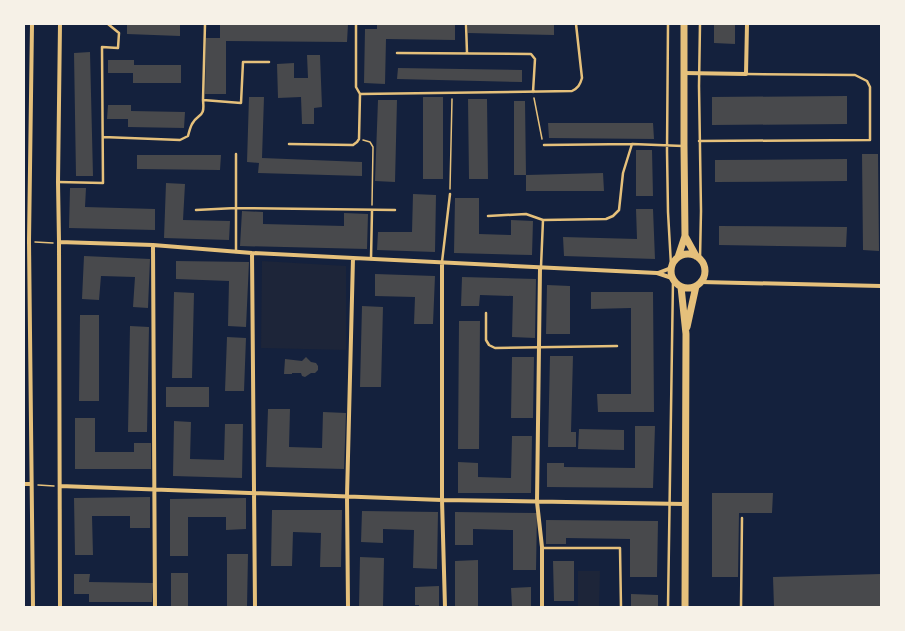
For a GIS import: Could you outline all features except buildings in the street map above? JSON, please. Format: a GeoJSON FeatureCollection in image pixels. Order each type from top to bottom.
{"type":"FeatureCollection","features":[{"type":"Feature","properties":{"kind":"main road"},"geometry":{"type":"LineString","coordinates":[[684,24],[685,236],[678,257],[671,266],[672,279],[681,287],[686,288],[699,284]]}},
{"type":"Feature","properties":{"kind":"main road"},"geometry":{"type":"LineString","coordinates":[[685,236],[704,268],[705,273],[699,284],[686,334]]}},
{"type":"Feature","properties":{"kind":"main road"},"geometry":{"type":"LineString","coordinates":[[678,257],[687,254],[698,258]]}},
{"type":"Feature","properties":{"kind":"main road"},"geometry":{"type":"LineString","coordinates":[[681,287],[686,334],[684,504],[685,607]]}},
{"type":"Feature","properties":{"kind":"street"},"geometry":{"type":"LineString","coordinates":[[32,24],[26,241],[34,607]]}},
{"type":"Feature","properties":{"kind":"street"},"geometry":{"type":"LineString","coordinates":[[60,24],[58,182],[60,607]]}},
{"type":"Feature","properties":{"kind":"street"},"geometry":{"type":"LineString","coordinates":[[684,73],[699,72],[746,74],[746,24]]}},
{"type":"Feature","properties":{"kind":"street"},"geometry":{"type":"LineString","coordinates":[[59,242],[152,245],[252,253],[657,273],[672,279]]}},
{"type":"Feature","properties":{"kind":"street"},"geometry":{"type":"LineString","coordinates":[[152,245],[155,607]]}},
{"type":"Feature","properties":{"kind":"street"},"geometry":{"type":"LineString","coordinates":[[252,253],[255,607]]}},
{"type":"Feature","properties":{"kind":"street"},"geometry":{"type":"LineString","coordinates":[[348,607],[347,496],[353,258]]}},
{"type":"Feature","properties":{"kind":"street"},"geometry":{"type":"LineString","coordinates":[[442,262],[442,500],[445,607]]}},
{"type":"Feature","properties":{"kind":"street"},"geometry":{"type":"LineString","coordinates":[[657,273],[671,266]]}},
{"type":"Feature","properties":{"kind":"street"},"geometry":{"type":"LineString","coordinates":[[540,268],[537,502],[542,547],[542,607]]}},
{"type":"Feature","properties":{"kind":"street"},"geometry":{"type":"LineString","coordinates":[[699,284],[881,286]]}},
{"type":"Feature","properties":{"kind":"street"},"geometry":{"type":"LineString","coordinates":[[24,484],[31,484]]}},
{"type":"Feature","properties":{"kind":"street"},"geometry":{"type":"LineString","coordinates":[[60,486],[442,500],[684,504]]}},
{"type":"Feature","properties":{"kind":"lane"},"geometry":{"type":"LineString","coordinates":[[58,182],[103,183],[102,47],[118,48],[119,33],[108,24]]}},
{"type":"Feature","properties":{"kind":"lane"},"geometry":{"type":"LineString","coordinates":[[102,138],[180,140],[188,136],[190,126],[201,116],[204,110],[205,24]]}},
{"type":"Feature","properties":{"kind":"lane"},"geometry":{"type":"LineString","coordinates":[[289,144],[353,145],[359,139],[360,94],[356,87],[356,24]]}},
{"type":"Feature","properties":{"kind":"lane"},"geometry":{"type":"LineString","coordinates":[[466,24],[467,53]]}},
{"type":"Feature","properties":{"kind":"lane"},"geometry":{"type":"LineString","coordinates":[[360,94],[572,91],[578,88],[581,84],[582,78],[576,24]]}},
{"type":"Feature","properties":{"kind":"lane"},"geometry":{"type":"LineString","coordinates":[[668,24],[667,145],[668,212],[671,266]]}},
{"type":"Feature","properties":{"kind":"lane"},"geometry":{"type":"LineString","coordinates":[[698,258],[701,211],[699,141],[700,24]]}},
{"type":"Feature","properties":{"kind":"lane"},"geometry":{"type":"LineString","coordinates":[[397,53],[531,54],[535,59],[533,92]]}},
{"type":"Feature","properties":{"kind":"lane"},"geometry":{"type":"LineString","coordinates":[[203,100],[241,103],[243,62],[269,62]]}},
{"type":"Feature","properties":{"kind":"lane"},"geometry":{"type":"LineString","coordinates":[[699,141],[870,140],[870,87],[867,81],[855,75],[746,74]]}},
{"type":"Feature","properties":{"kind":"lane"},"geometry":{"type":"LineString","coordinates":[[488,216],[526,214],[543,220],[606,219],[613,216],[619,210],[623,173],[632,144]]}},
{"type":"Feature","properties":{"kind":"lane"},"geometry":{"type":"LineString","coordinates":[[544,146],[632,144],[684,146]]}},
{"type":"Feature","properties":{"kind":"lane"},"geometry":{"type":"LineString","coordinates":[[236,154],[236,252]]}},
{"type":"Feature","properties":{"kind":"lane"},"geometry":{"type":"LineString","coordinates":[[442,262],[450,194]]}},
{"type":"Feature","properties":{"kind":"lane"},"geometry":{"type":"LineString","coordinates":[[196,210],[236,208],[372,211],[395,210]]}},
{"type":"Feature","properties":{"kind":"lane"},"geometry":{"type":"LineString","coordinates":[[371,259],[372,211]]}},
{"type":"Feature","properties":{"kind":"lane"},"geometry":{"type":"LineString","coordinates":[[540,268],[543,220]]}},
{"type":"Feature","properties":{"kind":"lane"},"geometry":{"type":"LineString","coordinates":[[668,607],[672,279]]}},
{"type":"Feature","properties":{"kind":"lane"},"geometry":{"type":"LineString","coordinates":[[486,314],[486,340],[489,345],[495,348],[540,346],[617,346]]}},
{"type":"Feature","properties":{"kind":"lane"},"geometry":{"type":"LineString","coordinates":[[741,607],[742,518]]}},
{"type":"Feature","properties":{"kind":"lane"},"geometry":{"type":"LineString","coordinates":[[542,547],[620,548],[621,607]]}},
{"type":"Feature","properties":{"kind":"path"},"geometry":{"type":"LineString","coordinates":[[533,92],[544,146]]}},
{"type":"Feature","properties":{"kind":"path"},"geometry":{"type":"LineString","coordinates":[[450,194],[452,93]]}},
{"type":"Feature","properties":{"kind":"path"},"geometry":{"type":"LineString","coordinates":[[359,139],[370,142],[373,147],[372,211]]}},
{"type":"Feature","properties":{"kind":"path"},"geometry":{"type":"LineString","coordinates":[[26,241],[59,242]]}},
{"type":"Feature","properties":{"kind":"path"},"geometry":{"type":"LineString","coordinates":[[31,484],[60,486]]}},
{"type":"Feature","properties":{"kind":"shaded area"},"geometry":{"type":"Polygon","coordinates":[[[262,261],[346,266],[346,350],[261,348],[262,261]]]}},
{"type":"Feature","properties":{"kind":"shaded area"},"geometry":{"type":"Polygon","coordinates":[[[578,571],[600,571],[599,607],[578,607],[578,571]]]}}]}
